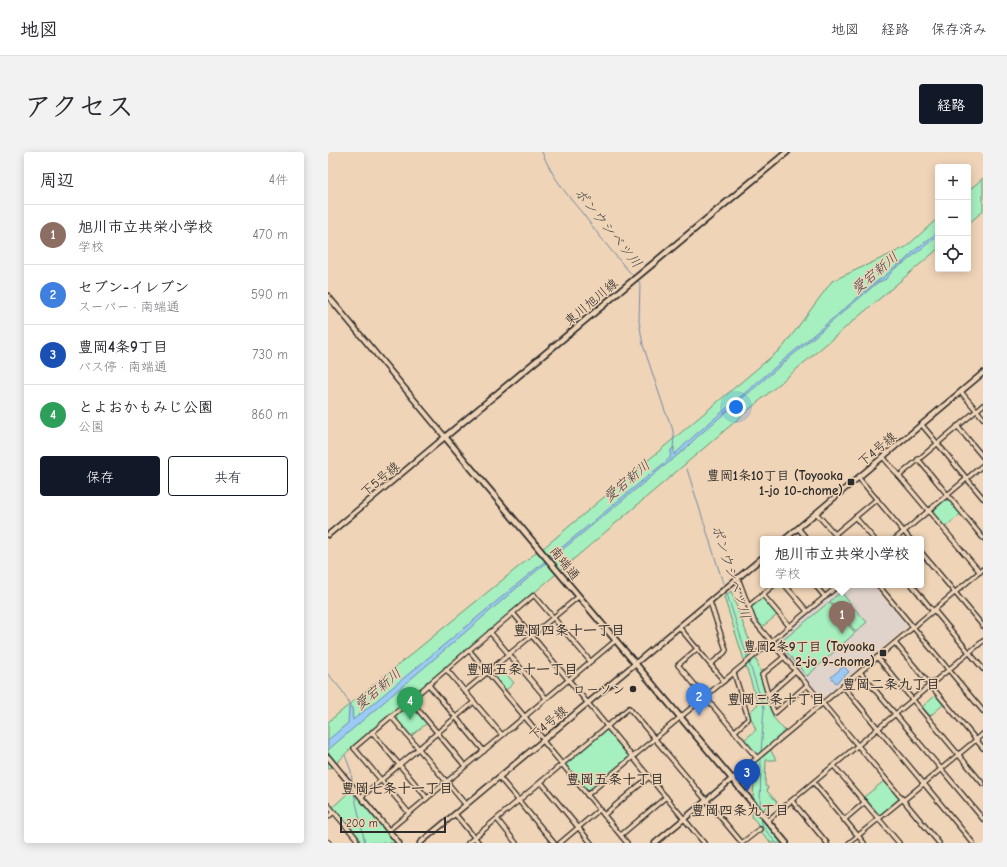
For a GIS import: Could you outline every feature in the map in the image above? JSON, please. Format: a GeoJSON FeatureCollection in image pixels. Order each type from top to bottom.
{"type":"FeatureCollection","features":[{"type":"Feature","properties":{"kind":"main road","name":"東川旭川線"},"geometry":{"type":"LineString","coordinates":[[446,437],[787,152]]}},
{"type":"Feature","properties":{"kind":"main road","name":"南端通"},"geometry":{"type":"LineString","coordinates":[[446,437],[578,597],[786,843]]}},
{"type":"Feature","properties":{"kind":"street","name":"南端通"},"geometry":{"type":"LineString","coordinates":[[328,296],[446,437]]}},
{"type":"Feature","properties":{"kind":"street","name":"下4号線"},"geometry":{"type":"LineString","coordinates":[[788,536],[983,374]]}},
{"type":"Feature","properties":{"kind":"street"},"geometry":{"type":"LineString","coordinates":[[961,392],[983,418]]}},
{"type":"Feature","properties":{"kind":"street"},"geometry":{"type":"LineString","coordinates":[[899,476],[983,405]]}},
{"type":"Feature","properties":{"kind":"street"},"geometry":{"type":"LineString","coordinates":[[922,425],[983,498]]}},
{"type":"Feature","properties":{"kind":"street"},"geometry":{"type":"LineString","coordinates":[[957,426],[983,457]]}},
{"type":"Feature","properties":{"kind":"street","name":"下5号線"},"geometry":{"type":"LineString","coordinates":[[328,535],[446,437]]}},
{"type":"Feature","properties":{"kind":"street"},"geometry":{"type":"LineString","coordinates":[[655,843],[982,571],[883,457]]}},
{"type":"Feature","properties":{"kind":"street"},"geometry":{"type":"LineString","coordinates":[[918,459],[983,538]]}},
{"type":"Feature","properties":{"kind":"street"},"geometry":{"type":"LineString","coordinates":[[898,536],[983,465]]}},
{"type":"Feature","properties":{"kind":"street"},"geometry":{"type":"LineString","coordinates":[[858,477],[908,536]]}},
{"type":"Feature","properties":{"kind":"street"},"geometry":{"type":"LineString","coordinates":[[816,513],[835,534],[877,499]]}},
{"type":"Feature","properties":{"kind":"street"},"geometry":{"type":"LineString","coordinates":[[855,517],[871,536]]}},
{"type":"Feature","properties":{"kind":"street"},"geometry":{"type":"LineString","coordinates":[[798,528],[805,536]]}},
{"type":"Feature","properties":{"kind":"street"},"geometry":{"type":"LineString","coordinates":[[924,556],[983,626]]}},
{"type":"Feature","properties":{"kind":"street","name":"下4号線"},"geometry":{"type":"LineString","coordinates":[[420,843],[760,560]]}},
{"type":"Feature","properties":{"kind":"street"},"geometry":{"type":"LineString","coordinates":[[738,578],[754,621],[939,843]]}},
{"type":"Feature","properties":{"kind":"street"},"geometry":{"type":"LineString","coordinates":[[749,606],[771,588]]}},
{"type":"Feature","properties":{"kind":"street"},"geometry":{"type":"LineString","coordinates":[[788,588],[807,611]]}},
{"type":"Feature","properties":{"kind":"street"},"geometry":{"type":"LineString","coordinates":[[818,588],[825,597]]}},
{"type":"Feature","properties":{"kind":"street"},"geometry":{"type":"LineString","coordinates":[[587,795],[836,588]]}},
{"type":"Feature","properties":{"kind":"street"},"geometry":{"type":"LineString","coordinates":[[880,588],[983,711]]}},
{"type":"Feature","properties":{"kind":"street"},"geometry":{"type":"LineString","coordinates":[[915,588],[983,669]]}},
{"type":"Feature","properties":{"kind":"street"},"geometry":{"type":"LineString","coordinates":[[409,813],[354,748],[468,650],[534,595],[590,661]]}},
{"type":"Feature","properties":{"kind":"street"},"geometry":{"type":"LineString","coordinates":[[763,595],[790,627]]}},
{"type":"Feature","properties":{"kind":"street"},"geometry":{"type":"LineString","coordinates":[[465,691],[578,597]]}},
{"type":"Feature","properties":{"kind":"street"},"geometry":{"type":"LineString","coordinates":[[710,602],[726,650],[710,664]]}},
{"type":"Feature","properties":{"kind":"street"},"geometry":{"type":"LineString","coordinates":[[513,613],[702,842]]}},
{"type":"Feature","properties":{"kind":"street"},"geometry":{"type":"LineString","coordinates":[[679,627],[724,681]]}},
{"type":"Feature","properties":{"kind":"street"},"geometry":{"type":"LineString","coordinates":[[490,632],[546,698]]}},
{"type":"Feature","properties":{"kind":"street"},"geometry":{"type":"LineString","coordinates":[[388,830],[615,641]]}},
{"type":"Feature","properties":{"kind":"street"},"geometry":{"type":"LineString","coordinates":[[768,821],[983,641]]}},
{"type":"Feature","properties":{"kind":"street"},"geometry":{"type":"LineString","coordinates":[[895,643],[983,748]]}},
{"type":"Feature","properties":{"kind":"street"},"geometry":{"type":"LineString","coordinates":[[698,648],[678,665],[757,758]]}},
{"type":"Feature","properties":{"kind":"street"},"geometry":{"type":"LineString","coordinates":[[468,650],[488,672],[627,843]]}},
{"type":"Feature","properties":{"kind":"street"},"geometry":{"type":"LineString","coordinates":[[784,657],[762,675],[769,694],[772,710],[775,713],[807,685]]}},
{"type":"Feature","properties":{"kind":"street"},"geometry":{"type":"LineString","coordinates":[[878,657],[983,784]]}},
{"type":"Feature","properties":{"kind":"street"},"geometry":{"type":"LineString","coordinates":[[446,669],[502,735]]}},
{"type":"Feature","properties":{"kind":"street"},"geometry":{"type":"LineString","coordinates":[[769,694],[795,671]]}},
{"type":"Feature","properties":{"kind":"street"},"geometry":{"type":"LineString","coordinates":[[860,672],[983,819]]}},
{"type":"Feature","properties":{"kind":"street"},"geometry":{"type":"LineString","coordinates":[[734,673],[748,717],[748,719],[734,732]]}},
{"type":"Feature","properties":{"kind":"street"},"geometry":{"type":"LineString","coordinates":[[428,684],[484,751]]}},
{"type":"Feature","properties":{"kind":"street"},"geometry":{"type":"LineString","coordinates":[[843,686],[973,843]]}},
{"type":"Feature","properties":{"kind":"street"},"geometry":{"type":"LineString","coordinates":[[410,700],[465,766]]}},
{"type":"Feature","properties":{"kind":"street"},"geometry":{"type":"LineString","coordinates":[[361,796],[474,702]]}},
{"type":"Feature","properties":{"kind":"street"},"geometry":{"type":"LineString","coordinates":[[468,843],[629,708],[742,843],[760,829]]}},
{"type":"Feature","properties":{"kind":"street"},"geometry":{"type":"LineString","coordinates":[[391,716],[466,805]]}},
{"type":"Feature","properties":{"kind":"street"},"geometry":{"type":"LineString","coordinates":[[372,732],[427,798]]}},
{"type":"Feature","properties":{"kind":"street"},"geometry":{"type":"LineString","coordinates":[[849,843],[924,784],[983,734]]}},
{"type":"Feature","properties":{"kind":"street"},"geometry":{"type":"LineString","coordinates":[[328,757],[399,843]]}},
{"type":"Feature","properties":{"kind":"street"},"geometry":{"type":"LineString","coordinates":[[834,766],[899,843]]}},
{"type":"Feature","properties":{"kind":"street"},"geometry":{"type":"LineString","coordinates":[[499,777],[554,843]]}},
{"type":"Feature","properties":{"kind":"street"},"geometry":{"type":"LineString","coordinates":[[604,815],[649,777]]}},
{"type":"Feature","properties":{"kind":"street"},"geometry":{"type":"LineString","coordinates":[[541,782],[592,843]]}},
{"type":"Feature","properties":{"kind":"street"},"geometry":{"type":"LineString","coordinates":[[814,783],[864,843]]}},
{"type":"Feature","properties":{"kind":"street"},"geometry":{"type":"LineString","coordinates":[[621,835],[666,797]]}},
{"type":"Feature","properties":{"kind":"street"},"geometry":{"type":"LineString","coordinates":[[792,801],[827,843]]}},
{"type":"Feature","properties":{"kind":"street"},"geometry":{"type":"LineString","coordinates":[[844,820],[865,802]]}},
{"type":"Feature","properties":{"kind":"street"},"geometry":{"type":"LineString","coordinates":[[328,805],[356,838],[357,843]]}},
{"type":"Feature","properties":{"kind":"street"},"geometry":{"type":"LineString","coordinates":[[560,843],[599,810]]}},
{"type":"Feature","properties":{"kind":"street"},"geometry":{"type":"LineString","coordinates":[[328,817],[334,812]]}},
{"type":"Feature","properties":{"kind":"street"},"geometry":{"type":"LineString","coordinates":[[455,814],[479,843]]}},
{"type":"Feature","properties":{"kind":"street"},"geometry":{"type":"LineString","coordinates":[[496,819],[516,843]]}},
{"type":"Feature","properties":{"kind":"shaded area"},"geometry":{"type":"Polygon","coordinates":[[[840,588],[876,588],[907,625],[907,627],[824,697],[821,697],[777,644],[777,641],[840,588]]]}},
{"type":"Feature","properties":{"kind":"green space"},"geometry":{"type":"Polygon","coordinates":[[[983,178],[983,211],[971,221],[971,200],[971,188],[983,178]]]}},
{"type":"Feature","properties":{"kind":"green space"},"geometry":{"type":"Polygon","coordinates":[[[935,221],[935,252],[352,747],[336,764],[328,769],[328,722],[541,550],[783,347],[832,281],[906,247],[935,221]]]}},
{"type":"Feature","properties":{"kind":"green space"},"geometry":{"type":"Polygon","coordinates":[[[945,500],[949,500],[961,514],[945,527],[933,514],[933,511],[945,500]]]}},
{"type":"Feature","properties":{"kind":"green space"},"geometry":{"type":"Polygon","coordinates":[[[731,591],[775,713],[772,716],[785,731],[756,756],[743,741],[756,730],[749,713],[758,704],[724,597],[731,591]]]}},
{"type":"Feature","properties":{"kind":"green space"},"geometry":{"type":"Polygon","coordinates":[[[841,592],[851,604],[841,613],[830,601],[841,592]]]}},
{"type":"Feature","properties":{"kind":"green space"},"geometry":{"type":"Polygon","coordinates":[[[763,597],[777,615],[761,628],[755,621],[750,608],[763,597]]]}},
{"type":"Feature","properties":{"kind":"green space"},"geometry":{"type":"Polygon","coordinates":[[[829,602],[855,633],[807,676],[782,647],[782,641],[829,602]]]}},
{"type":"Feature","properties":{"kind":"green space"},"geometry":{"type":"Polygon","coordinates":[[[854,608],[867,622],[856,632],[844,617],[854,608]]]}},
{"type":"Feature","properties":{"kind":"green space"},"geometry":{"type":"Polygon","coordinates":[[[503,670],[514,683],[506,690],[495,677],[503,670]]]}},
{"type":"Feature","properties":{"kind":"green space"},"geometry":{"type":"Polygon","coordinates":[[[936,695],[944,704],[930,716],[922,707],[936,695]]]}},
{"type":"Feature","properties":{"kind":"green space"},"geometry":{"type":"Polygon","coordinates":[[[409,702],[427,723],[409,738],[393,716],[409,702]]]}},
{"type":"Feature","properties":{"kind":"green space"},"geometry":{"type":"Polygon","coordinates":[[[606,729],[630,758],[588,792],[565,764],[606,729]]]}},
{"type":"Feature","properties":{"kind":"green space"},"geometry":{"type":"Polygon","coordinates":[[[770,749],[776,760],[766,760],[765,786],[768,787],[767,791],[777,802],[774,806],[770,802],[764,809],[770,817],[768,822],[786,843],[771,843],[757,827],[758,824],[752,817],[754,781],[745,770],[770,749]]]}},
{"type":"Feature","properties":{"kind":"green space"},"geometry":{"type":"Polygon","coordinates":[[[884,781],[899,799],[880,815],[864,797],[884,781]]]}},
{"type":"Feature","properties":{"kind":"green space"},"geometry":{"type":"Polygon","coordinates":[[[348,783],[398,843],[360,843],[358,836],[333,807],[349,792],[348,783]]]}},
{"type":"Feature","properties":{"kind":"water"},"geometry":{"type":"Polygon","coordinates":[[[935,234],[935,238],[904,263],[894,269],[886,279],[877,283],[697,437],[685,449],[540,568],[328,750],[328,740],[348,723],[349,707],[352,707],[353,720],[670,458],[671,450],[674,447],[674,455],[695,435],[894,267],[903,262],[915,250],[935,234]]]}},
{"type":"Feature","properties":{"kind":"water"},"geometry":{"type":"Polygon","coordinates":[[[844,666],[849,672],[836,683],[831,677],[844,666]]]}},
{"type":"Feature","properties":{"kind":"waterway","name":"ポンウシベツ川"},"geometry":{"type":"LineString","coordinates":[[542,152],[550,169],[565,192],[634,277]]}},
{"type":"Feature","properties":{"kind":"waterway","name":"ポンウシベツ川"},"geometry":{"type":"LineString","coordinates":[[636,279],[640,283],[639,321],[643,345],[665,411],[672,427],[674,436],[673,449]]}},
{"type":"Feature","properties":{"kind":"waterway","name":"ポンウシベツ川"},"geometry":{"type":"LineString","coordinates":[[687,469],[724,586]]}},
{"type":"Feature","properties":{"kind":"waterway","name":"ポンウシベツ川"},"geometry":{"type":"LineString","coordinates":[[726,591],[748,659]]}},
{"type":"Feature","properties":{"kind":"waterway","name":"ポンウシベツ川"},"geometry":{"type":"LineString","coordinates":[[749,662],[764,708],[761,754]]}},
{"type":"Feature","properties":{"kind":"waterway","name":"愛宕新川"},"geometry":{"type":"LineString","coordinates":[[328,674],[345,694],[350,708]]}},
{"type":"Feature","properties":{"kind":"waterway"},"geometry":{"type":"LineString","coordinates":[[345,755],[351,771],[352,780]]}},
{"type":"Feature","properties":{"kind":"waterway","name":"ポンウシベツ川"},"geometry":{"type":"LineString","coordinates":[[760,810],[761,757]]}},
{"type":"Feature","properties":{"kind":"waterway"},"geometry":{"type":"LineString","coordinates":[[354,793],[365,843]]}},
{"type":"Feature","properties":{"kind":"waterway","name":"ポンウシベツ川"},"geometry":{"type":"LineString","coordinates":[[760,815],[763,826],[776,843]]}},
{"type":"Feature","properties":{"kind":"place","name":"豊岡1条10丁目 (Toyooka 1-jo 10-chome)"},"geometry":{"type":"Point","coordinates":[851,482]}},
{"type":"Feature","properties":{"kind":"place","name":"旭川市立共栄小学校"},"geometry":{"type":"Point","coordinates":[842,634]}},
{"type":"Feature","properties":{"kind":"place","name":"豊岡2条9丁目 (Toyooka 2-jo 9-chome)"},"geometry":{"type":"Point","coordinates":[883,653]}},
{"type":"Feature","properties":{"kind":"place","name":"ローソン"},"geometry":{"type":"Point","coordinates":[633,689]}},
{"type":"Feature","properties":{"kind":"place","name":"セブン-イレブン"},"geometry":{"type":"Point","coordinates":[699,716]}},
{"type":"Feature","properties":{"kind":"place","name":"とよおかもみじ公園"},"geometry":{"type":"Point","coordinates":[410,720]}},
{"type":"Feature","properties":{"kind":"place","name":"豊岡4条9丁目"},"geometry":{"type":"Point","coordinates":[747,792]}},
{"type":"Feature","properties":{"kind":"district","name":"豊岡四条十一丁目"},"geometry":{"type":"Point","coordinates":[569,630]}},
{"type":"Feature","properties":{"kind":"district","name":"豊岡五条十一丁目"},"geometry":{"type":"Point","coordinates":[522,669]}},
{"type":"Feature","properties":{"kind":"district","name":"豊岡二条九丁目"},"geometry":{"type":"Point","coordinates":[891,684]}},
{"type":"Feature","properties":{"kind":"district","name":"豊岡三条十丁目"},"geometry":{"type":"Point","coordinates":[776,699]}},
{"type":"Feature","properties":{"kind":"district","name":"豊岡五条十丁目"},"geometry":{"type":"Point","coordinates":[615,779]}},
{"type":"Feature","properties":{"kind":"district","name":"豊岡七条十一丁目"},"geometry":{"type":"Point","coordinates":[397,788]}},
{"type":"Feature","properties":{"kind":"district","name":"豊岡四条九丁目"},"geometry":{"type":"Point","coordinates":[740,810]}}]}
